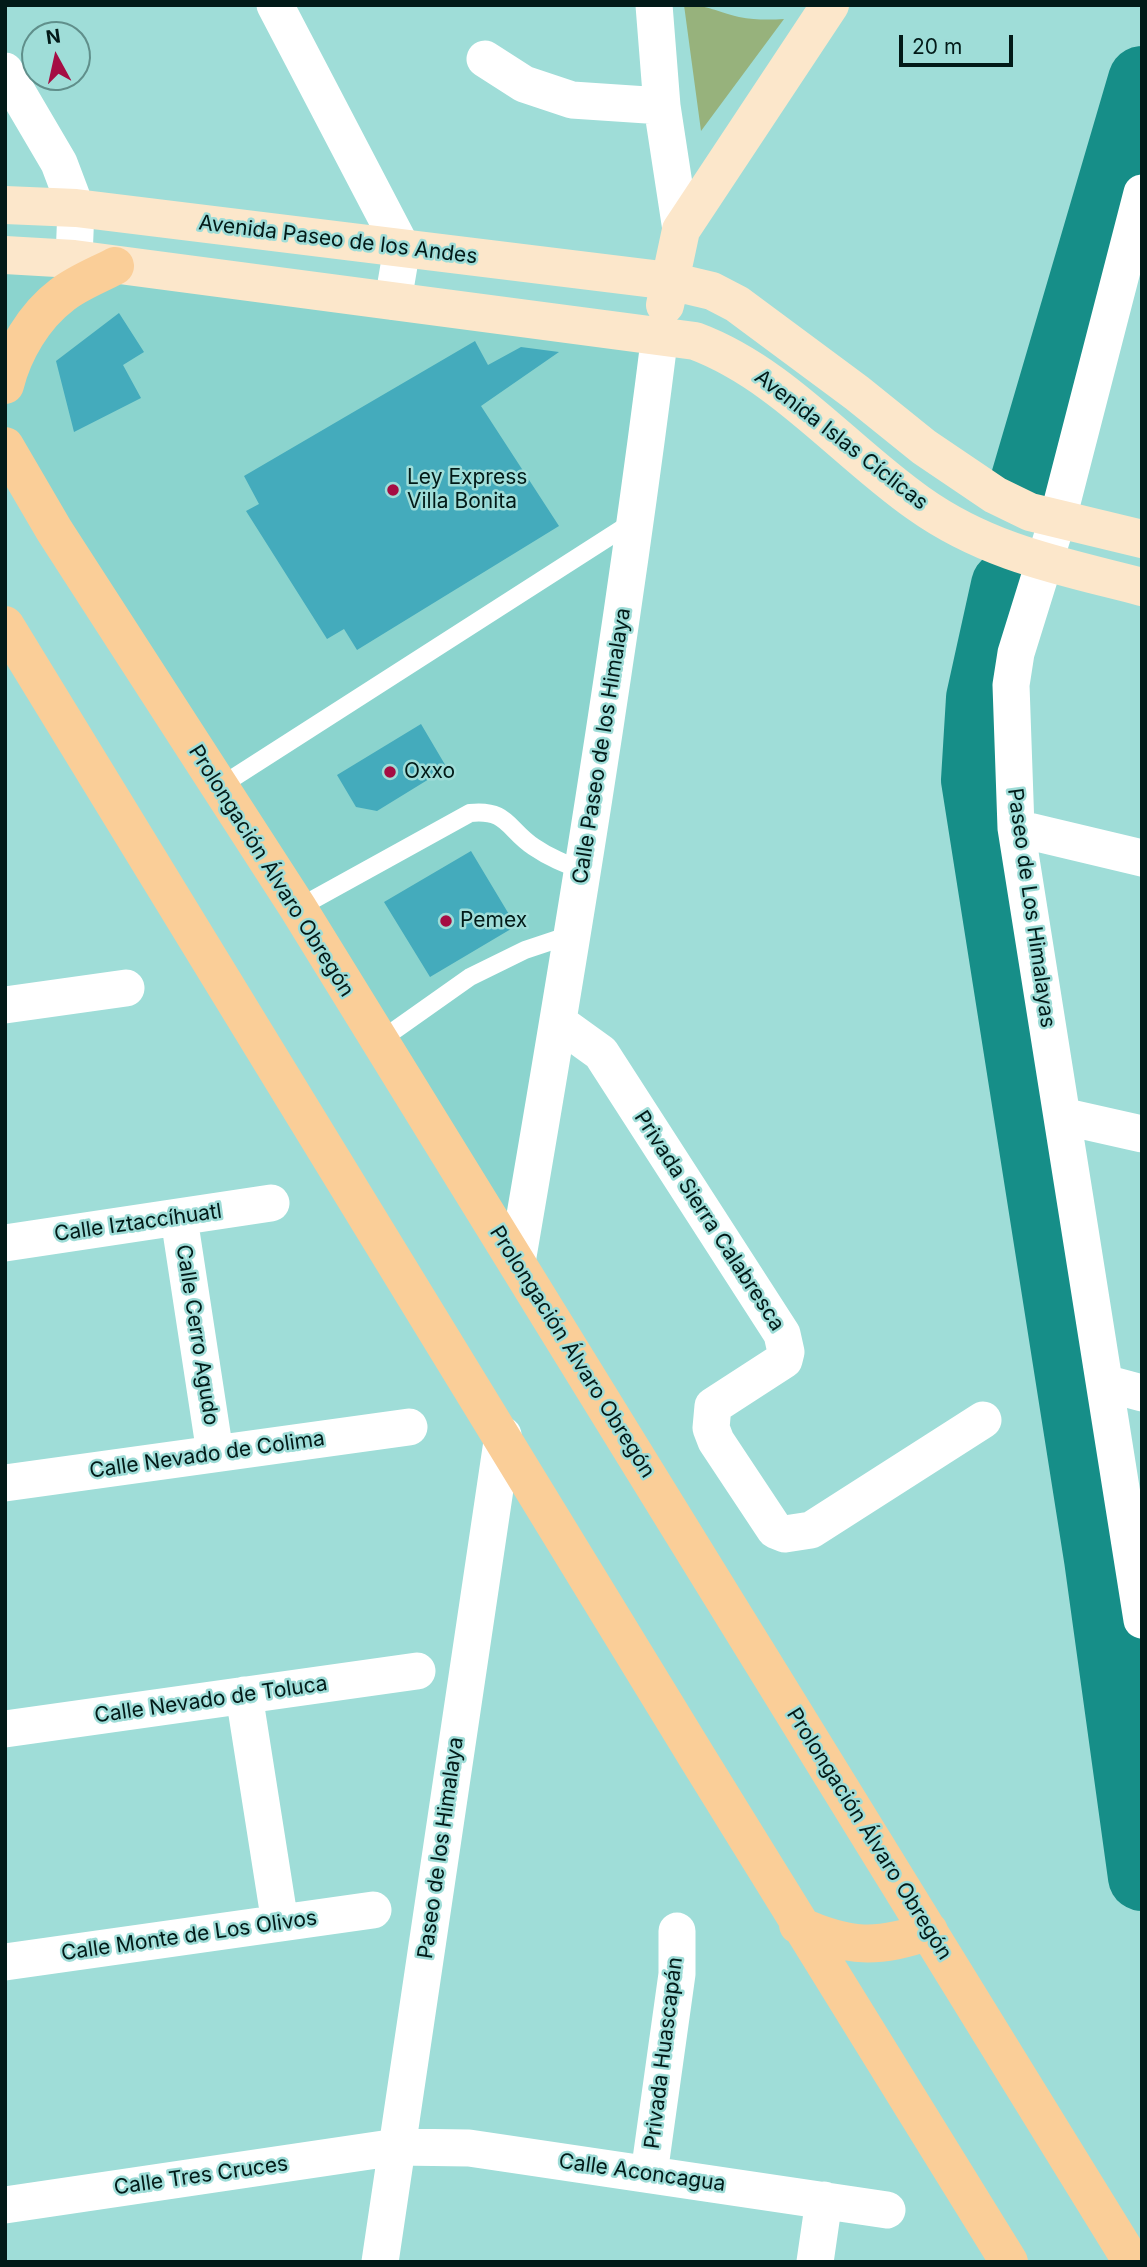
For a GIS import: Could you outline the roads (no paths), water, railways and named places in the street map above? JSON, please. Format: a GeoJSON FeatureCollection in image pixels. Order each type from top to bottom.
{"type":"FeatureCollection","features":[{"type":"Feature","properties":{"kind":"main road"},"geometry":{"type":"LineString","coordinates":[[5,386],[9,368],[41,316],[62,294],[115,266]]}},
{"type":"Feature","properties":{"kind":"main road","name":"Prolongación Álvaro Obregón"},"geometry":{"type":"LineString","coordinates":[[5,446],[54,530],[298,908],[378,1042],[517,1262],[1132,2262]]}},
{"type":"Feature","properties":{"kind":"main road"},"geometry":{"type":"LineString","coordinates":[[5,625],[503,1435],[798,1925],[1009,2262]]}},
{"type":"Feature","properties":{"kind":"main road"},"geometry":{"type":"LineString","coordinates":[[798,1925],[830,1940],[863,1945],[897,1942],[929,1931]]}},
{"type":"Feature","properties":{"kind":"street"},"geometry":{"type":"LineString","coordinates":[[275,5],[402,248],[393,302]]}},
{"type":"Feature","properties":{"kind":"street"},"geometry":{"type":"LineString","coordinates":[[654,5],[662,106],[681,229]]}},
{"type":"Feature","properties":{"kind":"street"},"geometry":{"type":"LineString","coordinates":[[681,229],[830,5]]}},
{"type":"Feature","properties":{"kind":"street"},"geometry":{"type":"LineString","coordinates":[[485,59],[524,84],[572,100],[662,106]]}},
{"type":"Feature","properties":{"kind":"street"},"geometry":{"type":"LineString","coordinates":[[5,71],[59,163],[76,208],[74,259]]}},
{"type":"Feature","properties":{"kind":"street","name":"Paseo de Los Himalayas"},"geometry":{"type":"LineString","coordinates":[[1142,194],[1131,275],[1016,653],[1011,685],[1016,828],[1142,1620]]}},
{"type":"Feature","properties":{"kind":"street","name":"Avenida Paseo de los Andes"},"geometry":{"type":"LineString","coordinates":[[5,205],[76,208],[670,281]]}},
{"type":"Feature","properties":{"kind":"street","name":"Calle Paseo de los Himalaya"},"geometry":{"type":"LineString","coordinates":[[517,1262],[584,871],[636,519],[660,334],[681,229]]}},
{"type":"Feature","properties":{"kind":"street"},"geometry":{"type":"LineString","coordinates":[[5,255],[74,259],[393,302],[660,334]]}},
{"type":"Feature","properties":{"kind":"street"},"geometry":{"type":"LineString","coordinates":[[670,281],[712,292],[737,304],[857,393],[924,447],[995,495],[1030,512],[1142,539]]}},
{"type":"Feature","properties":{"kind":"street","name":"Avenida Islas Cíclicas"},"geometry":{"type":"LineString","coordinates":[[660,334],[695,341],[731,356],[919,504],[975,536],[1018,556],[1142,587]]}},
{"type":"Feature","properties":{"kind":"street"},"geometry":{"type":"LineString","coordinates":[[1016,828],[1142,858]]}},
{"type":"Feature","properties":{"kind":"street"},"geometry":{"type":"LineString","coordinates":[[5,1006],[126,988]]}},
{"type":"Feature","properties":{"kind":"street","name":"Privada Sierra Calabresca"},"geometry":{"type":"LineString","coordinates":[[558,1021],[601,1053],[782,1334],[786,1352],[783,1360],[713,1406],[710,1417],[716,1441],[775,1530],[785,1534],[811,1530],[983,1420]]}},
{"type":"Feature","properties":{"kind":"street"},"geometry":{"type":"LineString","coordinates":[[1062,1116],[1142,1134]]}},
{"type":"Feature","properties":{"kind":"street","name":"Calle Iztaccíhuatl"},"geometry":{"type":"LineString","coordinates":[[5,1243],[271,1203]]}},
{"type":"Feature","properties":{"kind":"street","name":"Calle Cerro Agudo"},"geometry":{"type":"LineString","coordinates":[[179,1218],[215,1453]]}},
{"type":"Feature","properties":{"kind":"street"},"geometry":{"type":"LineString","coordinates":[[1105,1383],[1142,1392]]}},
{"type":"Feature","properties":{"kind":"street","name":"Calle Nevado de Colima"},"geometry":{"type":"LineString","coordinates":[[5,1483],[408,1427]]}},
{"type":"Feature","properties":{"kind":"street","name":"Paseo de los Himalaya"},"geometry":{"type":"LineString","coordinates":[[380,2262],[503,1435]]}},
{"type":"Feature","properties":{"kind":"street","name":"Calle Nevado de Toluca"},"geometry":{"type":"LineString","coordinates":[[5,1729],[417,1671]]}},
{"type":"Feature","properties":{"kind":"street"},"geometry":{"type":"LineString","coordinates":[[244,1695],[280,1923]]}},
{"type":"Feature","properties":{"kind":"street","name":"Calle Monte de Los Olivos"},"geometry":{"type":"LineString","coordinates":[[5,1962],[373,1910]]}},
{"type":"Feature","properties":{"kind":"street","name":"Privada Huascapán"},"geometry":{"type":"LineString","coordinates":[[649,2174],[677,1974],[677,1931]]}},
{"type":"Feature","properties":{"kind":"street","name":"Calle Aconcagua"},"geometry":{"type":"LineString","coordinates":[[397,2147],[470,2148],[887,2210]]}},
{"type":"Feature","properties":{"kind":"street","name":"Calle Tres Cruces"},"geometry":{"type":"LineString","coordinates":[[5,2205],[397,2147]]}},
{"type":"Feature","properties":{"kind":"street"},"geometry":{"type":"LineString","coordinates":[[815,2262],[824,2200]]}},
{"type":"Feature","properties":{"kind":"lane"},"geometry":{"type":"LineString","coordinates":[[219,787],[636,519]]}},
{"type":"Feature","properties":{"kind":"lane"},"geometry":{"type":"LineString","coordinates":[[298,908],[470,813],[485,811],[501,815],[530,845],[552,859],[584,871]]}},
{"type":"Feature","properties":{"kind":"lane"},"geometry":{"type":"LineString","coordinates":[[378,1042],[470,977],[524,950],[573,934]]}},
{"type":"Feature","properties":{"kind":"waterway"},"geometry":{"type":"LineString","coordinates":[[1024,482],[1142,80]]}},
{"type":"Feature","properties":{"kind":"waterway"},"geometry":{"type":"LineString","coordinates":[[1005,585],[980,698],[975,780],[1098,1559],[1142,1877]]}},
{"type":"Feature","properties":{"kind":"place","name":"Ley Express Villa Bonita"},"geometry":{"type":"Point","coordinates":[393,490]}},
{"type":"Feature","properties":{"kind":"place","name":"Oxxo"},"geometry":{"type":"Point","coordinates":[390,772]}},
{"type":"Feature","properties":{"kind":"place","name":"Pemex"},"geometry":{"type":"Point","coordinates":[446,921]}}]}
